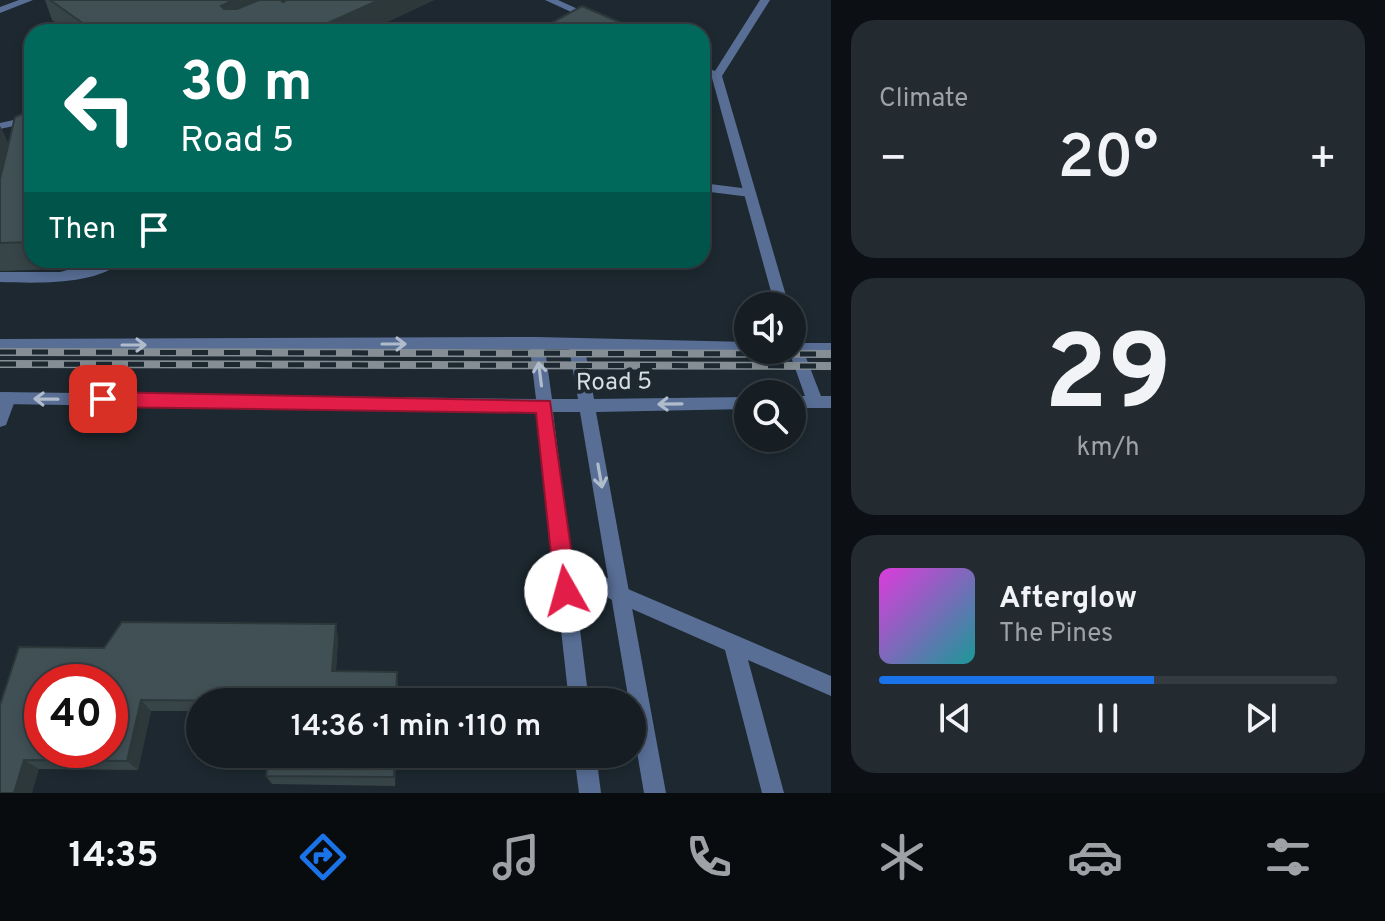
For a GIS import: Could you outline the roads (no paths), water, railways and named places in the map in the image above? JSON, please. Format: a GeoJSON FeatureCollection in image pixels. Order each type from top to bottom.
{"type":"FeatureCollection","features":[{"type":"Feature","properties":{"kind":"street"},"geometry":{"type":"LineString","coordinates":[[0,10],[28,0]]}},
{"type":"Feature","properties":{"kind":"street"},"geometry":{"type":"LineString","coordinates":[[550,0],[605,24]]}},
{"type":"Feature","properties":{"kind":"street"},"geometry":{"type":"LineString","coordinates":[[765,0],[717,76],[778,292]]}},
{"type":"Feature","properties":{"kind":"street"},"geometry":{"type":"LineString","coordinates":[[570,20],[582,14]]}},
{"type":"Feature","properties":{"kind":"street"},"geometry":{"type":"LineString","coordinates":[[710,73],[717,76]]}},
{"type":"Feature","properties":{"kind":"street"},"geometry":{"type":"LineString","coordinates":[[0,126],[24,126]]}},
{"type":"Feature","properties":{"kind":"street"},"geometry":{"type":"LineString","coordinates":[[710,188],[750,193]]}},
{"type":"Feature","properties":{"kind":"street"},"geometry":{"type":"LineString","coordinates":[[0,277],[60,280],[99,268]]}},
{"type":"Feature","properties":{"kind":"street"},"geometry":{"type":"LineString","coordinates":[[537,343],[577,688]]}},
{"type":"Feature","properties":{"kind":"street","name":"Road 5"},"geometry":{"type":"LineString","coordinates":[[0,345],[537,343],[734,348]]}},
{"type":"Feature","properties":{"kind":"street"},"geometry":{"type":"LineString","coordinates":[[576,344],[655,793]]}},
{"type":"Feature","properties":{"kind":"street"},"geometry":{"type":"LineString","coordinates":[[806,347],[831,349]]}},
{"type":"Feature","properties":{"kind":"street"},"geometry":{"type":"LineString","coordinates":[[803,364],[823,402]]}},
{"type":"Feature","properties":{"kind":"street"},"geometry":{"type":"LineString","coordinates":[[0,420],[4,398]]}},
{"type":"Feature","properties":{"kind":"street","name":"Road 5"},"geometry":{"type":"LineString","coordinates":[[4,398],[544,406],[734,403]]}},
{"type":"Feature","properties":{"kind":"street"},"geometry":{"type":"LineString","coordinates":[[563,563],[621,595],[831,686]]}},
{"type":"Feature","properties":{"kind":"street"},"geometry":{"type":"LineString","coordinates":[[734,645],[773,793]]}},
{"type":"Feature","properties":{"kind":"street"},"geometry":{"type":"LineString","coordinates":[[587,768],[590,793]]}},
{"type":"Feature","properties":{"kind":"railway"},"geometry":{"type":"LineString","coordinates":[[0,352],[831,354]]}},
{"type":"Feature","properties":{"kind":"railway"},"geometry":{"type":"LineString","coordinates":[[0,364],[831,366]]}}]}
